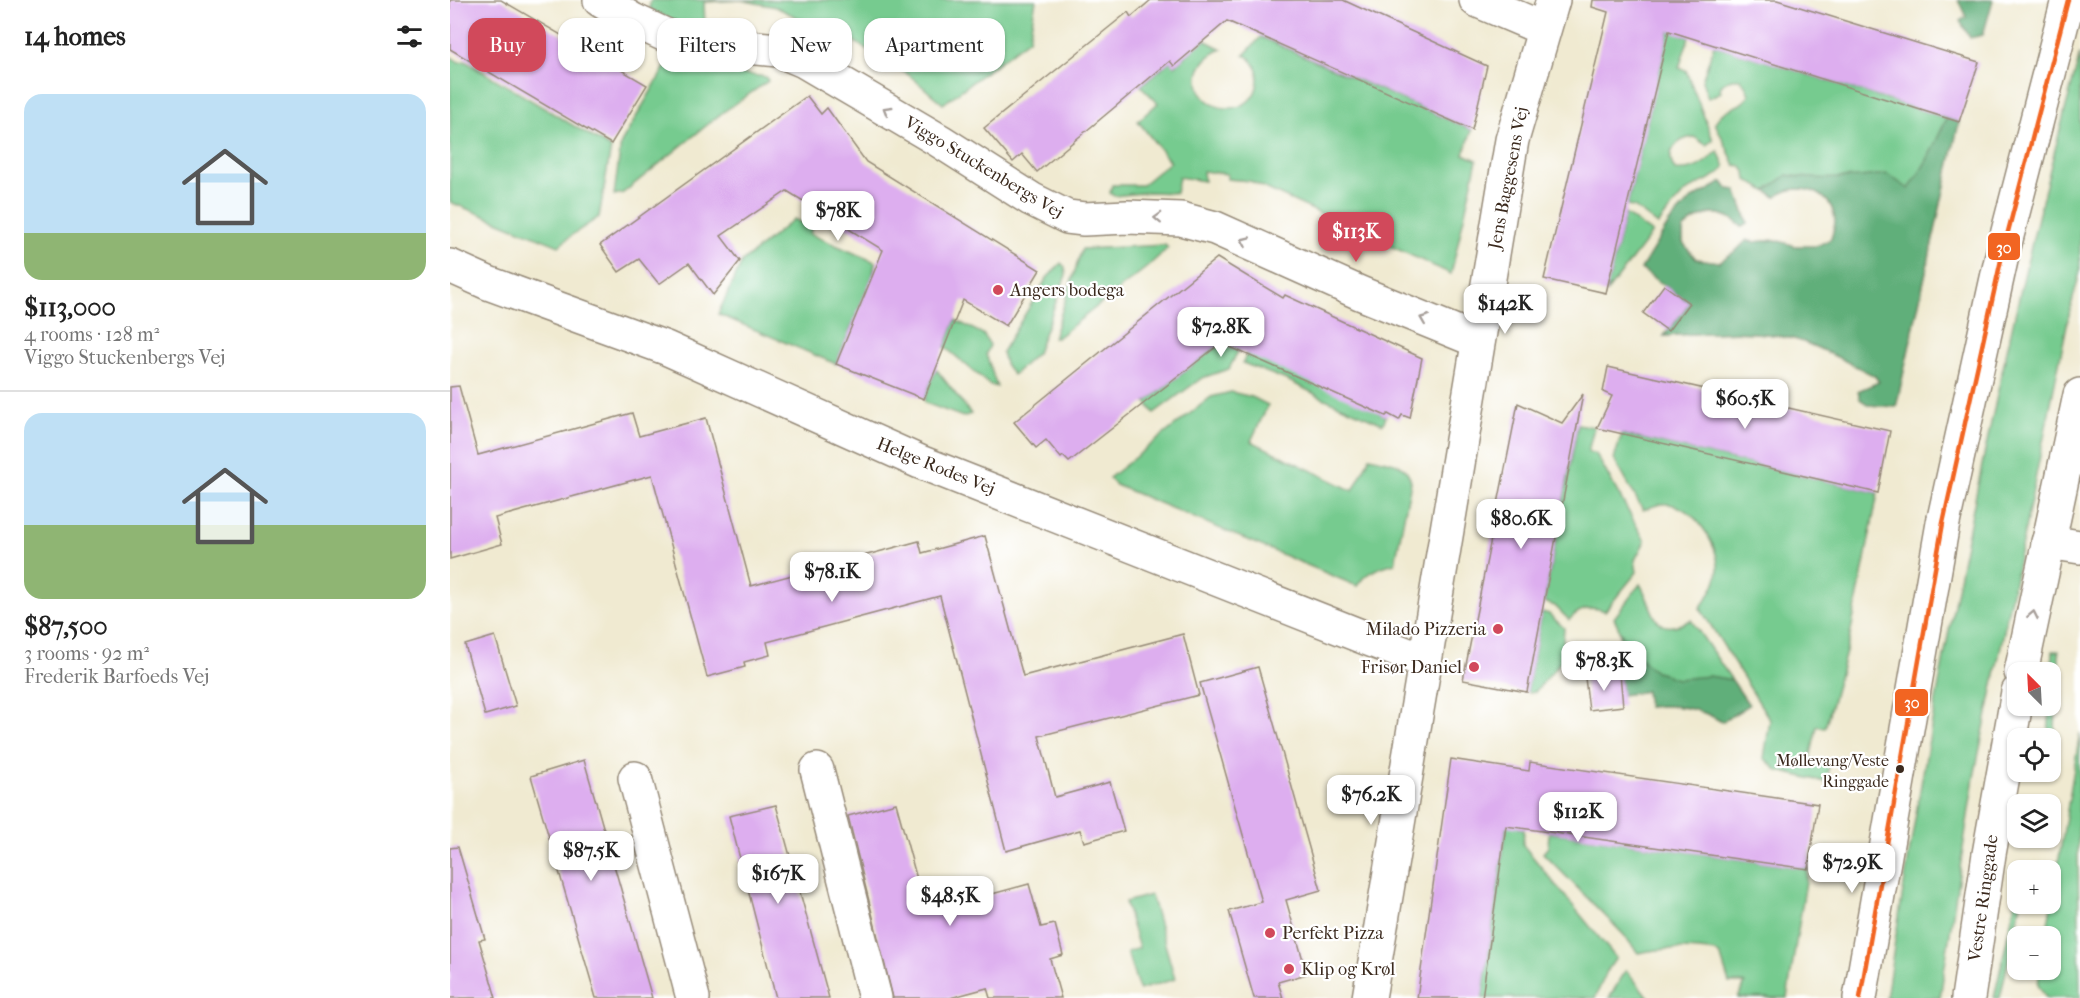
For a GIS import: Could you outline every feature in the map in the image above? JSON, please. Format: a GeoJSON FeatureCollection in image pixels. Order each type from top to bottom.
{"type":"FeatureCollection","features":[{"type":"Feature","properties":{"kind":"street","name":"Viggo Stuckenbergs Vej"},"geometry":{"type":"LineString","coordinates":[[600,0],[633,20],[676,40],[778,50],[804,61],[940,141],[1031,199],[1067,218],[1181,219],[1215,228],[1360,293],[1478,341]]}},
{"type":"Feature","properties":{"kind":"street"},"geometry":{"type":"LineString","coordinates":[[1476,0],[1548,15]]}},
{"type":"Feature","properties":{"kind":"street"},"geometry":{"type":"LineString","coordinates":[[1860,998],[1945,512],[2003,251],[2068,0]]}},
{"type":"Feature","properties":{"kind":"street","name":"Jens Baggesens Vej"},"geometry":{"type":"LineString","coordinates":[[1369,998],[1512,140],[1548,15]]}},
{"type":"Feature","properties":{"kind":"street","name":"Helge Rodes Vej"},"geometry":{"type":"LineString","coordinates":[[450,266],[488,283],[666,348],[920,462],[1424,661]]}},
{"type":"Feature","properties":{"kind":"street"},"geometry":{"type":"LineString","coordinates":[[2023,662],[2080,395]]}},
{"type":"Feature","properties":{"kind":"street"},"geometry":{"type":"LineString","coordinates":[[2048,542],[2080,547]]}},
{"type":"Feature","properties":{"kind":"street","name":"Vestre Ringgade"},"geometry":{"type":"LineString","coordinates":[[1968,998],[1989,854],[2014,716]]}},
{"type":"Feature","properties":{"kind":"street"},"geometry":{"type":"LineString","coordinates":[[818,770],[875,998]]}},
{"type":"Feature","properties":{"kind":"street"},"geometry":{"type":"LineString","coordinates":[[635,778],[693,998]]}},
{"type":"Feature","properties":{"kind":"green space"},"geometry":{"type":"Polygon","coordinates":[[[651,0],[741,0],[704,2],[705,18],[668,18],[649,8],[651,0]]]}},
{"type":"Feature","properties":{"kind":"green space"},"geometry":{"type":"Polygon","coordinates":[[[741,0],[1036,0],[1029,39],[1005,57],[1005,18],[864,18],[864,47],[852,40],[852,18],[799,18],[776,7],[741,0]]]}},
{"type":"Feature","properties":{"kind":"green space"},"geometry":{"type":"Polygon","coordinates":[[[1958,0],[1993,0],[1983,35],[1970,38],[1960,21],[1966,17],[1958,0]]]}},
{"type":"Feature","properties":{"kind":"green space"},"geometry":{"type":"Polygon","coordinates":[[[1669,30],[1689,37],[1679,68],[1686,70],[1713,140],[1706,145],[1694,137],[1682,141],[1671,153],[1672,164],[1675,170],[1688,170],[1703,163],[1718,151],[1725,167],[1717,175],[1684,194],[1658,225],[1634,207],[1627,206],[1669,30]]]}},
{"type":"Feature","properties":{"kind":"green space"},"geometry":{"type":"Polygon","coordinates":[[[1261,37],[1472,130],[1464,154],[1477,160],[1451,274],[1250,181],[1227,179],[1227,174],[1203,171],[1204,181],[1179,177],[1176,193],[1150,192],[1114,196],[1110,193],[1112,185],[1142,185],[1170,162],[1138,121],[1158,103],[1141,86],[1170,61],[1175,66],[1204,40],[1222,49],[1203,63],[1198,76],[1200,90],[1206,100],[1216,106],[1227,108],[1239,106],[1249,101],[1256,91],[1257,70],[1252,61],[1244,55],[1261,37]]]}},
{"type":"Feature","properties":{"kind":"green space"},"geometry":{"type":"Polygon","coordinates":[[[1714,45],[1959,122],[1896,407],[1869,405],[1860,399],[1858,391],[1879,382],[1875,376],[1824,350],[1794,339],[1746,332],[1664,336],[1689,303],[1641,269],[1669,223],[1690,200],[1723,182],[1728,189],[1736,190],[1748,223],[1742,227],[1727,216],[1720,214],[1697,218],[1683,229],[1683,243],[1696,259],[1719,262],[1747,240],[1754,242],[1776,240],[1795,246],[1817,247],[1831,239],[1835,225],[1834,215],[1824,197],[1800,189],[1783,192],[1776,197],[1747,180],[1746,173],[1741,166],[1735,165],[1715,123],[1723,113],[1741,103],[1749,95],[1740,79],[1734,79],[1724,83],[1720,88],[1721,92],[1708,98],[1702,81],[1714,45]]]}},
{"type":"Feature","properties":{"kind":"green space"},"geometry":{"type":"Polygon","coordinates":[[[2080,54],[2080,272],[2070,310],[1974,777],[1940,998],[1886,998],[1925,760],[1970,523],[2021,288],[2080,54]]]}},
{"type":"Feature","properties":{"kind":"green space"},"geometry":{"type":"Polygon","coordinates":[[[450,56],[459,62],[468,63],[468,72],[483,72],[611,148],[599,217],[559,246],[450,202],[450,56]]]}},
{"type":"Feature","properties":{"kind":"green space"},"geometry":{"type":"Polygon","coordinates":[[[662,72],[727,72],[766,77],[768,81],[722,113],[623,193],[614,195],[621,143],[662,72]]]}},
{"type":"Feature","properties":{"kind":"green space"},"geometry":{"type":"Polygon","coordinates":[[[904,72],[985,72],[943,104],[904,72]]]}},
{"type":"Feature","properties":{"kind":"green space"},"geometry":{"type":"Polygon","coordinates":[[[1947,118],[1959,122],[1896,407],[1869,405],[1860,399],[1858,391],[1879,382],[1875,376],[1824,350],[1794,339],[1746,332],[1664,336],[1689,303],[1641,269],[1669,223],[1690,200],[1723,182],[1728,189],[1736,190],[1748,223],[1742,227],[1727,216],[1720,214],[1697,218],[1683,229],[1683,243],[1696,259],[1719,262],[1747,240],[1754,242],[1776,240],[1795,246],[1817,246],[1831,239],[1835,225],[1833,211],[1824,197],[1800,189],[1783,192],[1776,197],[1766,191],[1787,175],[1849,178],[1887,174],[1909,189],[1926,162],[1947,118]]]}},
{"type":"Feature","properties":{"kind":"green space"},"geometry":{"type":"Polygon","coordinates":[[[1625,214],[1652,233],[1606,293],[1625,214]]]}},
{"type":"Feature","properties":{"kind":"green space"},"geometry":{"type":"Polygon","coordinates":[[[794,219],[812,228],[810,234],[875,262],[873,275],[836,364],[718,314],[742,262],[794,219]]]}},
{"type":"Feature","properties":{"kind":"green space"},"geometry":{"type":"Polygon","coordinates":[[[1165,245],[1168,248],[1146,268],[1058,337],[1053,338],[1082,249],[1165,245]]]}},
{"type":"Feature","properties":{"kind":"green space"},"geometry":{"type":"Polygon","coordinates":[[[1061,263],[1065,267],[1066,275],[1037,353],[1013,375],[1005,364],[1002,352],[1047,278],[1061,263]]]}},
{"type":"Feature","properties":{"kind":"green space"},"geometry":{"type":"Polygon","coordinates":[[[955,320],[983,334],[990,345],[986,354],[997,387],[990,385],[945,347],[955,320]]]}},
{"type":"Feature","properties":{"kind":"green space"},"geometry":{"type":"Polygon","coordinates":[[[1231,335],[1245,337],[1229,369],[1202,378],[1154,413],[1146,402],[1231,335]]]}},
{"type":"Feature","properties":{"kind":"green space"},"geometry":{"type":"Polygon","coordinates":[[[1249,347],[1386,416],[1383,424],[1289,381],[1243,363],[1249,347]]]}},
{"type":"Feature","properties":{"kind":"green space"},"geometry":{"type":"Polygon","coordinates":[[[936,369],[971,414],[963,417],[925,403],[924,399],[936,369]]]}},
{"type":"Feature","properties":{"kind":"green space"},"geometry":{"type":"Polygon","coordinates":[[[1231,392],[1252,397],[1268,405],[1251,441],[1353,491],[1370,457],[1396,464],[1406,470],[1411,482],[1395,563],[1373,571],[1357,586],[1116,485],[1109,478],[1211,397],[1231,392]]]}},
{"type":"Feature","properties":{"kind":"green space"},"geometry":{"type":"Polygon","coordinates":[[[1578,424],[1594,427],[1588,452],[1596,454],[1645,541],[1635,560],[1637,572],[1605,611],[1595,608],[1586,609],[1569,620],[1555,606],[1544,602],[1578,424]]]}},
{"type":"Feature","properties":{"kind":"green space"},"geometry":{"type":"Polygon","coordinates":[[[1622,434],[1878,493],[1849,641],[1825,728],[1817,726],[1810,759],[1829,764],[1826,782],[1778,771],[1764,758],[1770,720],[1700,608],[1710,594],[1717,576],[1718,565],[1712,544],[1700,524],[1682,509],[1661,504],[1643,510],[1614,459],[1622,434]]]}},
{"type":"Feature","properties":{"kind":"green space"},"geometry":{"type":"Polygon","coordinates":[[[1640,584],[1656,619],[1662,624],[1678,625],[1691,620],[1749,705],[1722,722],[1705,713],[1686,708],[1648,707],[1646,691],[1622,695],[1620,675],[1589,666],[1606,661],[1617,650],[1620,635],[1614,618],[1640,584]]]}},
{"type":"Feature","properties":{"kind":"green space"},"geometry":{"type":"Polygon","coordinates":[[[1542,612],[1549,614],[1564,628],[1563,641],[1568,653],[1535,692],[1527,692],[1542,612]]]}},
{"type":"Feature","properties":{"kind":"green space"},"geometry":{"type":"Polygon","coordinates":[[[1620,632],[1645,663],[1657,672],[1677,679],[1709,676],[1732,680],[1749,705],[1722,722],[1705,713],[1686,708],[1648,707],[1646,691],[1622,695],[1620,675],[1591,678],[1589,666],[1602,663],[1612,656],[1619,646],[1620,632]]]}},
{"type":"Feature","properties":{"kind":"green space"},"geometry":{"type":"Polygon","coordinates":[[[2053,651],[2059,651],[2059,662],[2052,662],[2053,651]]]}},
{"type":"Feature","properties":{"kind":"green space"},"geometry":{"type":"Polygon","coordinates":[[[2049,716],[2056,716],[2055,728],[2049,728],[2049,716]]]}},
{"type":"Feature","properties":{"kind":"green space"},"geometry":{"type":"Polygon","coordinates":[[[2080,733],[2078,852],[2080,998],[2046,998],[2038,985],[2039,980],[2061,980],[2061,926],[2048,926],[2050,914],[2061,914],[2061,860],[2059,860],[2080,733]]]}},
{"type":"Feature","properties":{"kind":"green space"},"geometry":{"type":"Polygon","coordinates":[[[1507,823],[1519,824],[1519,828],[1524,829],[1523,845],[1616,958],[1607,971],[1595,998],[1482,998],[1507,823]]]}},
{"type":"Feature","properties":{"kind":"green space"},"geometry":{"type":"Polygon","coordinates":[[[1549,832],[1808,869],[1787,998],[1738,998],[1745,983],[1729,983],[1721,957],[1716,952],[1677,949],[1638,953],[1623,934],[1543,853],[1548,847],[1549,832]]]}},
{"type":"Feature","properties":{"kind":"green space"},"geometry":{"type":"Polygon","coordinates":[[[1151,895],[1175,979],[1139,990],[1127,952],[1139,948],[1125,902],[1151,895]]]}},
{"type":"Feature","properties":{"kind":"green space"},"geometry":{"type":"Polygon","coordinates":[[[2013,914],[2019,914],[2016,926],[2010,926],[2013,914]]]}},
{"type":"Feature","properties":{"kind":"green space"},"geometry":{"type":"Polygon","coordinates":[[[2007,939],[2007,966],[2000,998],[1994,998],[2007,939]]]}},
{"type":"Feature","properties":{"kind":"green space"},"geometry":{"type":"Polygon","coordinates":[[[1626,970],[1649,998],[1609,998],[1626,970]]]}},
{"type":"Feature","properties":{"kind":"building"},"geometry":{"type":"Polygon","coordinates":[[[450,0],[501,0],[532,18],[468,18],[468,60],[450,49],[450,0]]]}},
{"type":"Feature","properties":{"kind":"building"},"geometry":{"type":"Polygon","coordinates":[[[1151,0],[1343,0],[1487,66],[1472,130],[1227,21],[1174,66],[1170,61],[1037,172],[1022,154],[1013,162],[984,128],[1128,12],[1131,17],[1151,0]]]}},
{"type":"Feature","properties":{"kind":"building"},"geometry":{"type":"Polygon","coordinates":[[[1593,0],[1777,0],[1979,62],[1959,122],[1669,31],[1606,293],[1544,279],[1608,12],[1592,7],[1593,0]]]}},
{"type":"Feature","properties":{"kind":"building"},"geometry":{"type":"Polygon","coordinates":[[[546,26],[558,33],[558,72],[625,72],[647,85],[611,144],[489,72],[546,72],[546,26]]]}},
{"type":"Feature","properties":{"kind":"building"},"geometry":{"type":"Polygon","coordinates":[[[807,96],[821,114],[827,108],[866,162],[1040,270],[1006,326],[963,300],[924,399],[836,364],[883,250],[787,191],[721,236],[740,261],[713,295],[689,263],[659,284],[639,259],[619,272],[600,245],[807,96]]]}},
{"type":"Feature","properties":{"kind":"building"},"geometry":{"type":"Polygon","coordinates":[[[1217,258],[1283,298],[1285,295],[1422,358],[1410,418],[1402,415],[1399,420],[1388,414],[1386,416],[1221,343],[1069,462],[1063,456],[1061,458],[1046,440],[1036,448],[1014,422],[1217,258]]]}},
{"type":"Feature","properties":{"kind":"building"},"geometry":{"type":"Polygon","coordinates":[[[1664,285],[1689,303],[1668,331],[1643,313],[1664,285]]]}},
{"type":"Feature","properties":{"kind":"building"},"geometry":{"type":"Polygon","coordinates":[[[1608,367],[1890,431],[1878,493],[1597,428],[1612,396],[1603,392],[1608,367]]]}},
{"type":"Feature","properties":{"kind":"building"},"geometry":{"type":"Polygon","coordinates":[[[459,386],[478,455],[632,413],[639,436],[706,418],[751,586],[919,541],[922,553],[985,536],[1023,676],[1183,634],[1199,695],[1039,736],[1055,797],[1110,782],[1124,831],[1084,842],[1080,830],[1006,851],[940,596],[767,642],[770,655],[744,662],[745,667],[707,677],[652,475],[495,518],[502,544],[450,559],[450,387],[459,386]]]}},
{"type":"Feature","properties":{"kind":"building"},"geometry":{"type":"Polygon","coordinates":[[[1583,394],[1527,692],[1463,680],[1518,403],[1562,423],[1583,394]]]}},
{"type":"Feature","properties":{"kind":"building"},"geometry":{"type":"Polygon","coordinates":[[[495,636],[516,706],[485,715],[465,645],[495,636]]]}},
{"type":"Feature","properties":{"kind":"building"},"geometry":{"type":"Polygon","coordinates":[[[1258,667],[1321,890],[1286,900],[1307,974],[1278,982],[1283,998],[1254,998],[1229,911],[1262,902],[1200,683],[1258,667]]]}},
{"type":"Feature","properties":{"kind":"building"},"geometry":{"type":"Polygon","coordinates":[[[1620,674],[1623,706],[1589,710],[1585,678],[1620,674]]]}},
{"type":"Feature","properties":{"kind":"building"},"geometry":{"type":"Polygon","coordinates":[[[1451,759],[1529,771],[1530,762],[1818,804],[1808,869],[1506,826],[1482,998],[1417,998],[1451,759]]]}},
{"type":"Feature","properties":{"kind":"building"},"geometry":{"type":"Polygon","coordinates":[[[584,760],[652,998],[596,998],[531,776],[584,760]]]}},
{"type":"Feature","properties":{"kind":"building"},"geometry":{"type":"Polygon","coordinates":[[[896,803],[926,912],[1029,884],[1041,927],[1055,924],[1063,955],[1050,959],[1061,998],[990,998],[987,988],[950,998],[893,998],[848,816],[896,803]]]}},
{"type":"Feature","properties":{"kind":"building"},"geometry":{"type":"Polygon","coordinates":[[[776,805],[829,998],[776,998],[729,816],[776,805]]]}},
{"type":"Feature","properties":{"kind":"building"},"geometry":{"type":"Polygon","coordinates":[[[458,847],[485,939],[479,940],[496,998],[450,998],[450,848],[458,847]]]}},
{"type":"Feature","properties":{"kind":"transit line","name":"30"},"geometry":{"type":"LineString","coordinates":[[1860,998],[1943,523],[2003,251],[2068,0]]}},
{"type":"Feature","properties":{"kind":"place","name":"Angers bodega"},"geometry":{"type":"Point","coordinates":[998,290]}},
{"type":"Feature","properties":{"kind":"place","name":"Milado Pizzeria"},"geometry":{"type":"Point","coordinates":[1498,629]}},
{"type":"Feature","properties":{"kind":"place","name":"Frisør Daniel"},"geometry":{"type":"Point","coordinates":[1474,667]}},
{"type":"Feature","properties":{"kind":"place","name":"Møllevang/Veste Ringgade"},"geometry":{"type":"Point","coordinates":[1900,769]}},
{"type":"Feature","properties":{"kind":"place","name":"Perfekt Pizza"},"geometry":{"type":"Point","coordinates":[1270,933]}},
{"type":"Feature","properties":{"kind":"place","name":"Klip og Krøl"},"geometry":{"type":"Point","coordinates":[1289,969]}}]}
